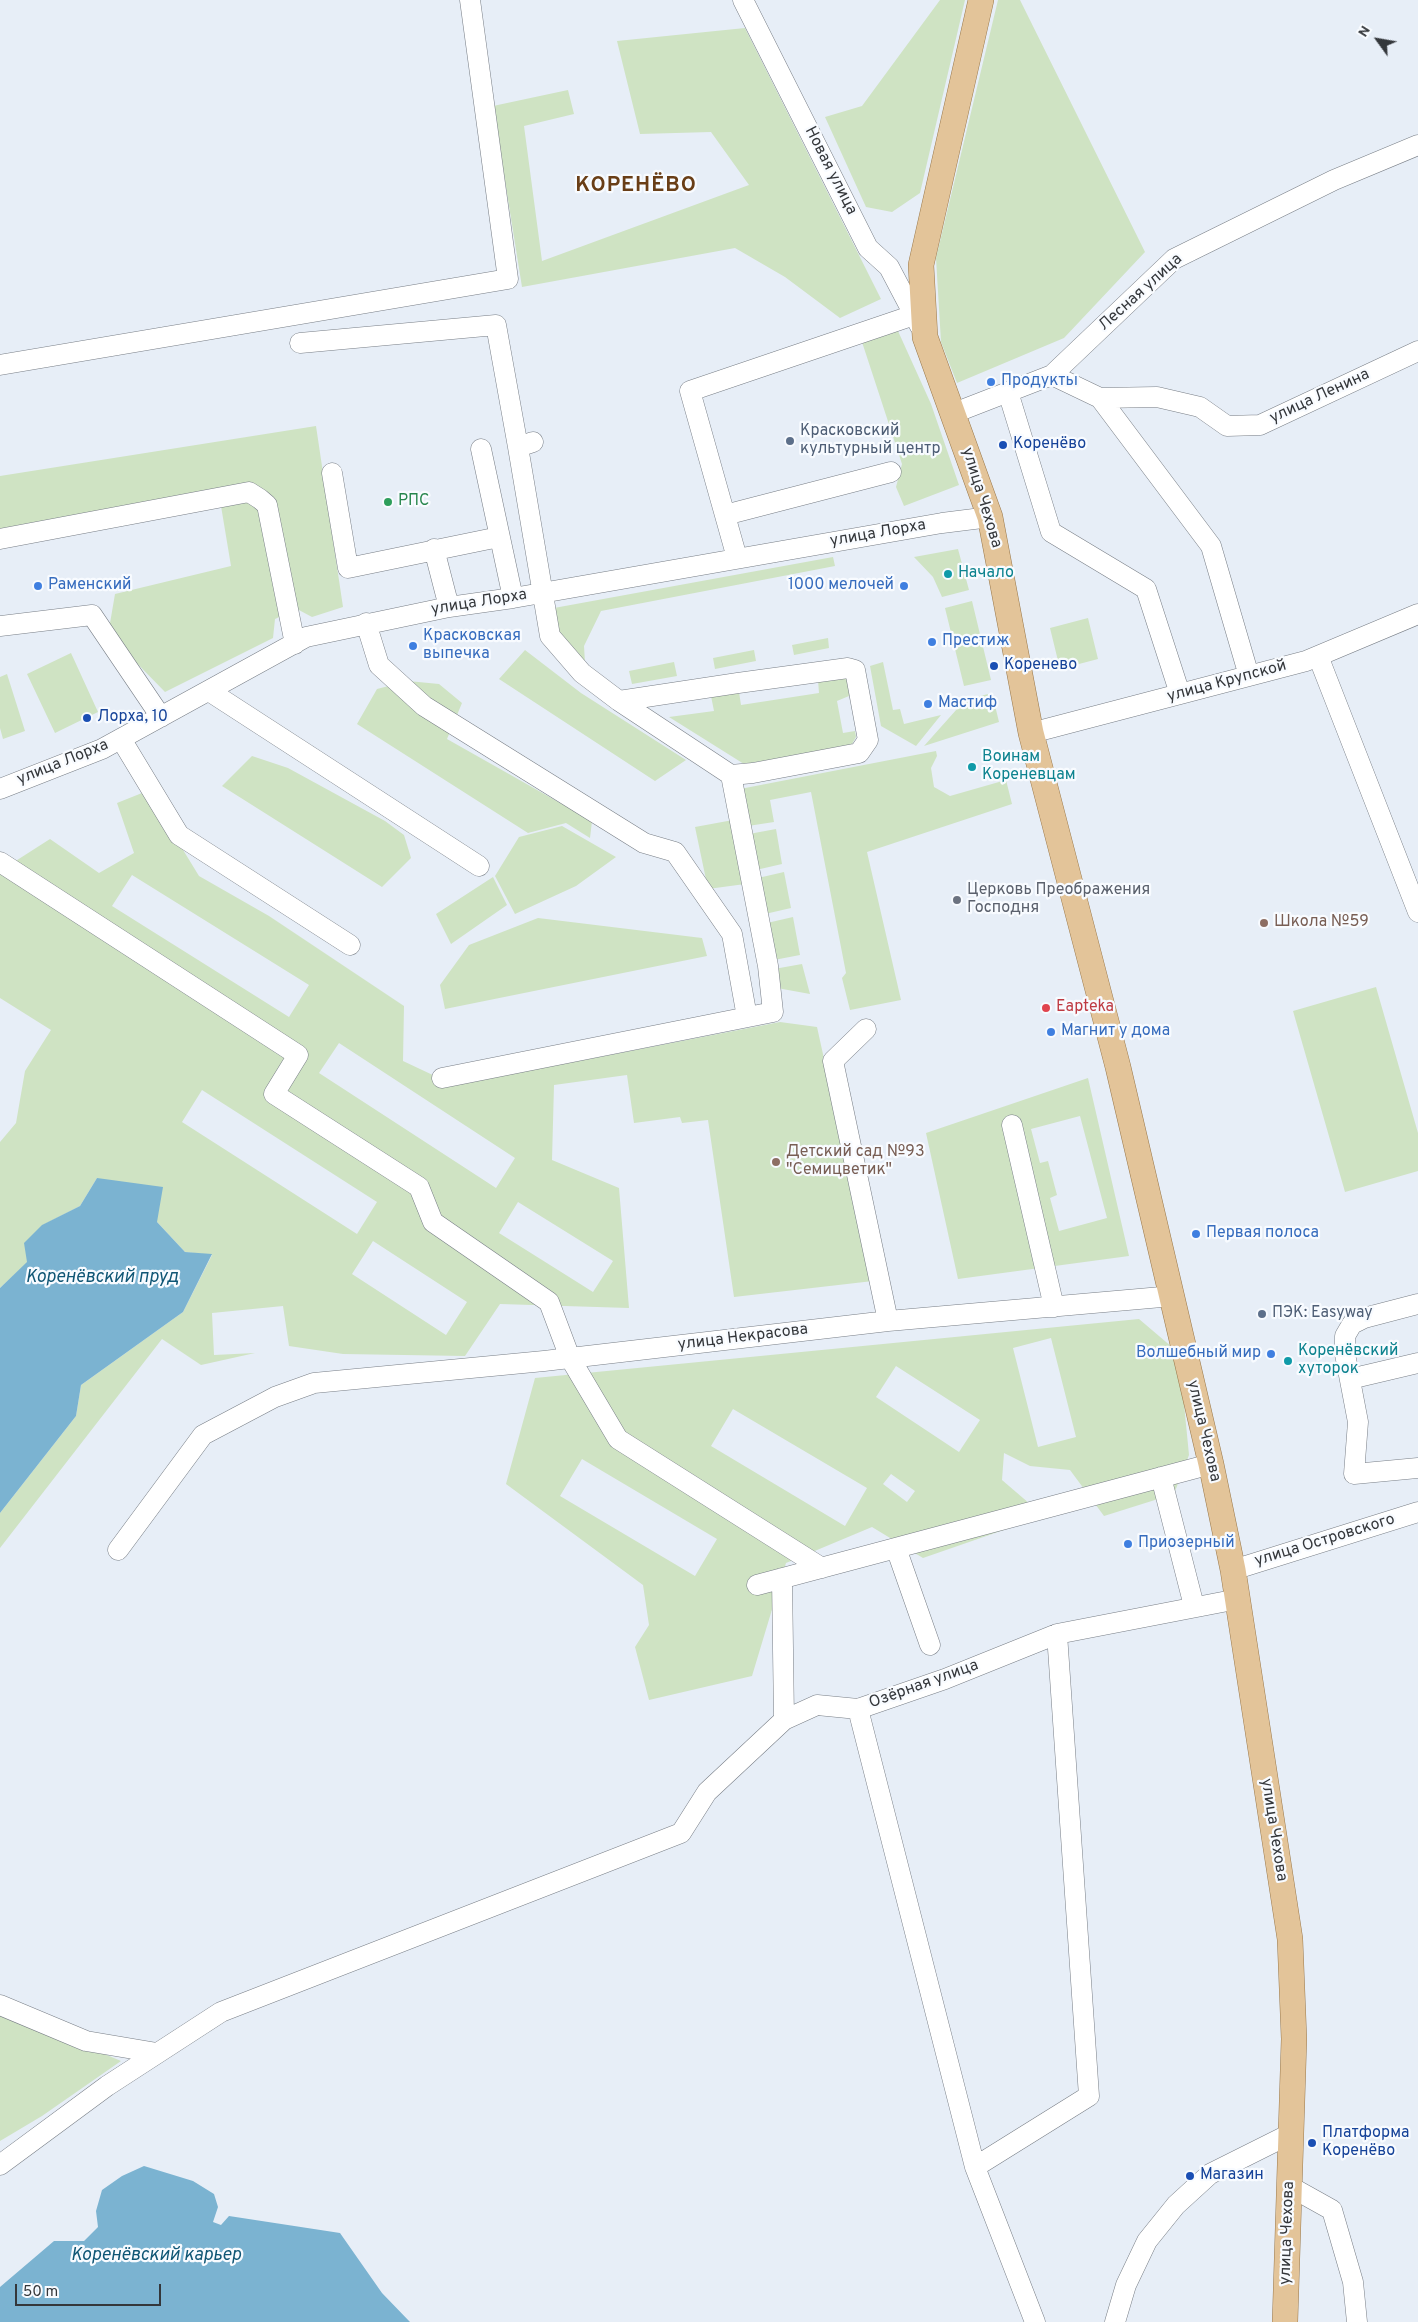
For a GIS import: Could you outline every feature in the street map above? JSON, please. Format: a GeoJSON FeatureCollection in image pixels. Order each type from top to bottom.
{"type":"FeatureCollection","features":[{"type":"Feature","properties":{"kind":"main road","name":"Новая улица"},"geometry":{"type":"LineString","coordinates":[[954,413],[920,326],[921,265],[981,0]]}},
{"type":"Feature","properties":{"kind":"main road","name":"улица Чехова"},"geometry":{"type":"LineString","coordinates":[[954,413],[990,517],[1031,733],[1056,835],[1094,969],[1173,1296],[1233,1570],[1290,1939],[1294,2039],[1285,2322]]}},
{"type":"Feature","properties":{"kind":"street"},"geometry":{"type":"LineString","coordinates":[[0,365],[508,279],[470,0]]}},
{"type":"Feature","properties":{"kind":"street","name":"Новая улица"},"geometry":{"type":"LineString","coordinates":[[743,0],[868,248],[889,267],[920,326]]}},
{"type":"Feature","properties":{"kind":"street","name":"Лесная улица"},"geometry":{"type":"LineString","coordinates":[[954,413],[1052,374],[1174,259],[1334,180],[1418,146]]}},
{"type":"Feature","properties":{"kind":"street"},"geometry":{"type":"LineString","coordinates":[[889,267],[893,271],[910,273],[921,265]]}},
{"type":"Feature","properties":{"kind":"street"},"geometry":{"type":"LineString","coordinates":[[300,343],[496,325],[525,444],[550,636],[582,673],[619,701],[731,775],[753,773],[859,753],[868,740],[855,670],[848,668],[619,701]]}},
{"type":"Feature","properties":{"kind":"street"},"geometry":{"type":"LineString","coordinates":[[737,558],[690,391],[920,326]]}},
{"type":"Feature","properties":{"kind":"street","name":"улица Ленина"},"geometry":{"type":"LineString","coordinates":[[1052,374],[1100,398],[1157,397],[1200,407],[1227,426],[1260,425],[1418,351]]}},
{"type":"Feature","properties":{"kind":"street"},"geometry":{"type":"LineString","coordinates":[[1008,392],[1051,532],[1146,589],[1180,694]]}},
{"type":"Feature","properties":{"kind":"street"},"geometry":{"type":"LineString","coordinates":[[1100,398],[1211,546],[1249,676]]}},
{"type":"Feature","properties":{"kind":"street"},"geometry":{"type":"LineString","coordinates":[[481,448],[512,598]]}},
{"type":"Feature","properties":{"kind":"street"},"geometry":{"type":"LineString","coordinates":[[725,515],[891,472]]}},
{"type":"Feature","properties":{"kind":"street"},"geometry":{"type":"LineString","coordinates":[[332,473],[348,568],[500,537]]}},
{"type":"Feature","properties":{"kind":"street"},"geometry":{"type":"LineString","coordinates":[[0,539],[249,492],[260,498],[267,505],[295,644]]}},
{"type":"Feature","properties":{"kind":"street","name":"улица Лорха"},"geometry":{"type":"LineString","coordinates":[[0,789],[102,749],[306,638],[366,623],[449,607],[512,598],[942,523],[990,517]]}},
{"type":"Feature","properties":{"kind":"street"},"geometry":{"type":"LineString","coordinates":[[434,549],[449,607]]}},
{"type":"Feature","properties":{"kind":"street","name":"улица Крупской"},"geometry":{"type":"LineString","coordinates":[[1031,733],[1318,656],[1418,614]]}},
{"type":"Feature","properties":{"kind":"street"},"geometry":{"type":"LineString","coordinates":[[0,626],[92,615],[161,717]]}},
{"type":"Feature","properties":{"kind":"street"},"geometry":{"type":"LineString","coordinates":[[366,623],[379,664],[424,706],[644,843],[675,852],[732,934],[747,1017]]}},
{"type":"Feature","properties":{"kind":"street"},"geometry":{"type":"LineString","coordinates":[[1318,656],[1418,912]]}},
{"type":"Feature","properties":{"kind":"street"},"geometry":{"type":"LineString","coordinates":[[209,691],[479,866]]}},
{"type":"Feature","properties":{"kind":"street"},"geometry":{"type":"LineString","coordinates":[[121,739],[179,835],[350,945]]}},
{"type":"Feature","properties":{"kind":"street"},"geometry":{"type":"LineString","coordinates":[[442,1078],[773,1012],[768,966],[731,775]]}},
{"type":"Feature","properties":{"kind":"street"},"geometry":{"type":"LineString","coordinates":[[0,862],[298,1055],[274,1094],[419,1187],[433,1222],[549,1302],[570,1358],[618,1439],[822,1568]]}},
{"type":"Feature","properties":{"kind":"street"},"geometry":{"type":"LineString","coordinates":[[866,1029],[833,1061],[888,1321]]}},
{"type":"Feature","properties":{"kind":"street"},"geometry":{"type":"LineString","coordinates":[[1012,1125],[1054,1307]]}},
{"type":"Feature","properties":{"kind":"street","name":"улица Некрасова"},"geometry":{"type":"LineString","coordinates":[[118,1550],[203,1435],[275,1397],[314,1383],[570,1358],[888,1321],[1173,1296]]}},
{"type":"Feature","properties":{"kind":"street"},"geometry":{"type":"LineString","coordinates":[[1418,1304],[1364,1318],[1352,1324],[1344,1336],[1358,1422],[1354,1474],[1418,1468]]}},
{"type":"Feature","properties":{"kind":"street"},"geometry":{"type":"LineString","coordinates":[[1350,1379],[1418,1364]]}},
{"type":"Feature","properties":{"kind":"street"},"geometry":{"type":"LineString","coordinates":[[757,1585],[1211,1464]]}},
{"type":"Feature","properties":{"kind":"street"},"geometry":{"type":"LineString","coordinates":[[1161,1477],[1194,1606]]}},
{"type":"Feature","properties":{"kind":"street","name":"улица Островского"},"geometry":{"type":"LineString","coordinates":[[1233,1570],[1418,1512]]}},
{"type":"Feature","properties":{"kind":"street"},"geometry":{"type":"LineString","coordinates":[[896,1548],[930,1645]]}},
{"type":"Feature","properties":{"kind":"street"},"geometry":{"type":"LineString","coordinates":[[782,1578],[784,1720]]}},
{"type":"Feature","properties":{"kind":"street","name":"Озёрная улица"},"geometry":{"type":"LineString","coordinates":[[0,2165],[107,2086],[221,2012],[681,1833],[707,1792],[784,1720],[817,1705],[858,1709],[945,1679],[1057,1634],[1238,1599]]}},
{"type":"Feature","properties":{"kind":"street"},"geometry":{"type":"LineString","coordinates":[[976,2168],[1089,2096],[1057,1634]]}},
{"type":"Feature","properties":{"kind":"street"},"geometry":{"type":"LineString","coordinates":[[858,1709],[976,2168],[1035,2322]]}},
{"type":"Feature","properties":{"kind":"street"},"geometry":{"type":"LineString","coordinates":[[0,2005],[86,2041],[157,2053]]}},
{"type":"Feature","properties":{"kind":"street"},"geometry":{"type":"LineString","coordinates":[[1115,2322],[1126,2285],[1147,2242],[1176,2206],[1210,2174],[1292,2133]]}},
{"type":"Feature","properties":{"kind":"street"},"geometry":{"type":"LineString","coordinates":[[1289,2186],[1332,2210],[1352,2282],[1356,2322]]}},
{"type":"Feature","properties":{"kind":"green space"},"geometry":{"type":"Polygon","coordinates":[[[940,0],[965,0],[920,193],[892,212],[866,207],[825,117],[862,106],[940,0]]]}},
{"type":"Feature","properties":{"kind":"green space"},"geometry":{"type":"Polygon","coordinates":[[[998,0],[1020,0],[1145,252],[1064,338],[957,383],[941,342],[936,258],[998,0]]]}},
{"type":"Feature","properties":{"kind":"green space"},"geometry":{"type":"Polygon","coordinates":[[[745,28],[881,299],[840,318],[785,277],[735,248],[522,287],[493,106],[568,90],[574,114],[524,126],[542,261],[749,185],[711,132],[640,134],[617,41],[745,28]]]}},
{"type":"Feature","properties":{"kind":"green space"},"geometry":{"type":"Polygon","coordinates":[[[898,331],[931,404],[959,485],[904,506],[896,487],[902,464],[862,342],[898,331]]]}},
{"type":"Feature","properties":{"kind":"green space"},"geometry":{"type":"Polygon","coordinates":[[[316,426],[343,607],[312,617],[297,609],[275,619],[273,638],[165,692],[124,650],[109,629],[115,594],[231,566],[218,488],[0,532],[0,476],[316,426]]]}},
{"type":"Feature","properties":{"kind":"green space"},"geometry":{"type":"Polygon","coordinates":[[[958,549],[969,590],[942,597],[933,577],[914,557],[958,549]]]}},
{"type":"Feature","properties":{"kind":"green space"},"geometry":{"type":"Polygon","coordinates":[[[833,557],[835,566],[601,611],[584,646],[585,663],[556,632],[554,608],[833,557]]]}},
{"type":"Feature","properties":{"kind":"green space"},"geometry":{"type":"Polygon","coordinates":[[[972,601],[991,680],[964,686],[945,608],[972,601]]]}},
{"type":"Feature","properties":{"kind":"green space"},"geometry":{"type":"Polygon","coordinates":[[[1088,618],[1098,659],[1060,669],[1050,628],[1088,618]]]}},
{"type":"Feature","properties":{"kind":"green space"},"geometry":{"type":"Polygon","coordinates":[[[828,638],[829,648],[794,655],[792,645],[828,638]]]}},
{"type":"Feature","properties":{"kind":"green space"},"geometry":{"type":"Polygon","coordinates":[[[525,650],[581,693],[686,760],[655,781],[499,679],[525,650]]]}},
{"type":"Feature","properties":{"kind":"green space"},"geometry":{"type":"Polygon","coordinates":[[[754,650],[756,661],[715,669],[713,658],[754,650]]]}},
{"type":"Feature","properties":{"kind":"green space"},"geometry":{"type":"Polygon","coordinates":[[[71,653],[98,712],[55,733],[27,674],[71,653]]]}},
{"type":"Feature","properties":{"kind":"green space"},"geometry":{"type":"Polygon","coordinates":[[[674,662],[677,676],[632,684],[629,671],[674,662]]]}},
{"type":"Feature","properties":{"kind":"green space"},"geometry":{"type":"Polygon","coordinates":[[[883,662],[893,710],[900,709],[904,724],[941,715],[916,746],[881,726],[870,666],[883,662]]]}},
{"type":"Feature","properties":{"kind":"green space"},"geometry":{"type":"Polygon","coordinates":[[[7,674],[25,731],[3,739],[0,728],[0,677],[7,674]]]}},
{"type":"Feature","properties":{"kind":"green space"},"geometry":{"type":"Polygon","coordinates":[[[849,675],[852,691],[849,696],[837,701],[843,733],[855,731],[856,737],[852,744],[843,748],[744,764],[669,717],[714,711],[711,696],[739,692],[741,705],[819,693],[818,680],[849,675]]]}},
{"type":"Feature","properties":{"kind":"green space"},"geometry":{"type":"Polygon","coordinates":[[[408,681],[439,684],[462,703],[447,739],[592,821],[590,838],[566,823],[528,833],[357,724],[377,689],[408,681]]]}},
{"type":"Feature","properties":{"kind":"green space"},"geometry":{"type":"Polygon","coordinates":[[[992,693],[999,722],[924,746],[965,700],[992,693]]]}},
{"type":"Feature","properties":{"kind":"green space"},"geometry":{"type":"Polygon","coordinates":[[[936,751],[937,756],[931,768],[934,787],[950,796],[1006,780],[1012,804],[867,852],[901,1000],[850,1010],[842,978],[846,973],[811,792],[770,800],[774,822],[748,826],[740,789],[936,751]]]}},
{"type":"Feature","properties":{"kind":"green space"},"geometry":{"type":"Polygon","coordinates":[[[252,756],[288,768],[385,821],[404,835],[411,858],[382,887],[222,786],[252,756]]]}},
{"type":"Feature","properties":{"kind":"green space"},"geometry":{"type":"Polygon","coordinates":[[[147,791],[199,876],[269,916],[404,1006],[403,1061],[454,1085],[780,1022],[817,1027],[873,1281],[734,1297],[708,1120],[682,1123],[680,1117],[634,1123],[627,1075],[554,1085],[552,1160],[619,1188],[629,1308],[500,1304],[465,1356],[343,1354],[289,1346],[283,1306],[212,1313],[214,1355],[255,1353],[201,1365],[162,1339],[0,1548],[0,1513],[76,1416],[81,1385],[183,1312],[212,1255],[185,1252],[157,1222],[97,1178],[80,1206],[43,1225],[28,1262],[0,1288],[0,1142],[16,1123],[25,1071],[51,1030],[0,998],[0,871],[50,839],[99,873],[134,853],[117,803],[147,791]],[[132,875],[112,906],[289,1017],[309,985],[132,875]],[[339,1043],[319,1073],[496,1188],[515,1158],[339,1043]],[[202,1090],[182,1122],[357,1234],[377,1202],[202,1090]],[[518,1202],[499,1233],[593,1292],[613,1261],[518,1202]],[[373,1241],[352,1274],[446,1335],[467,1302],[373,1241]]]}},
{"type":"Feature","properties":{"kind":"green space"},"geometry":{"type":"Polygon","coordinates":[[[733,820],[745,884],[708,889],[695,827],[733,820]]]}},
{"type":"Feature","properties":{"kind":"green space"},"geometry":{"type":"Polygon","coordinates":[[[562,826],[616,857],[576,886],[515,914],[495,876],[519,837],[562,826]]]}},
{"type":"Feature","properties":{"kind":"green space"},"geometry":{"type":"Polygon","coordinates":[[[776,829],[782,864],[756,870],[749,834],[776,829]]]}},
{"type":"Feature","properties":{"kind":"green space"},"geometry":{"type":"Polygon","coordinates":[[[784,872],[791,908],[765,914],[758,878],[784,872]]]}},
{"type":"Feature","properties":{"kind":"green space"},"geometry":{"type":"Polygon","coordinates":[[[493,877],[507,905],[451,944],[436,914],[493,877]]]}},
{"type":"Feature","properties":{"kind":"green space"},"geometry":{"type":"Polygon","coordinates":[[[793,917],[800,955],[774,960],[767,923],[793,917]]]}},
{"type":"Feature","properties":{"kind":"green space"},"geometry":{"type":"Polygon","coordinates":[[[538,918],[702,938],[707,956],[445,1009],[440,985],[469,945],[538,918]]]}},
{"type":"Feature","properties":{"kind":"green space"},"geometry":{"type":"Polygon","coordinates":[[[802,964],[810,994],[777,988],[774,969],[802,964]]]}},
{"type":"Feature","properties":{"kind":"green space"},"geometry":{"type":"Polygon","coordinates":[[[1376,987],[1418,1133],[1418,1171],[1345,1192],[1293,1011],[1376,987]]]}},
{"type":"Feature","properties":{"kind":"green space"},"geometry":{"type":"Polygon","coordinates":[[[1088,1078],[1129,1256],[958,1279],[926,1133],[1088,1078]],[[1080,1116],[1031,1129],[1040,1163],[1048,1161],[1057,1195],[1050,1198],[1059,1231],[1107,1218],[1080,1116]]]}},
{"type":"Feature","properties":{"kind":"green space"},"geometry":{"type":"Polygon","coordinates":[[[1139,1319],[1179,1353],[1189,1455],[1174,1494],[1104,1516],[1070,1470],[1030,1466],[1004,1453],[1002,1480],[1044,1516],[923,1558],[872,1527],[786,1563],[752,1676],[649,1700],[635,1647],[649,1625],[643,1585],[506,1484],[535,1378],[1139,1319]],[[1051,1338],[1013,1348],[1038,1447],[1076,1437],[1051,1338]],[[896,1366],[876,1397],[959,1452],[980,1420],[896,1366]],[[733,1409],[711,1446],[845,1526],[867,1488],[733,1409]],[[582,1459],[560,1496],[695,1576],[717,1539],[582,1459]],[[891,1474],[883,1484],[907,1502],[915,1491],[891,1474]]]}},
{"type":"Feature","properties":{"kind":"green space"},"geometry":{"type":"Polygon","coordinates":[[[0,2010],[121,2061],[42,2116],[0,2141],[0,2010]]]}},
{"type":"Feature","properties":{"kind":"water","name":"Коренёвский пруд"},"geometry":{"type":"Polygon","coordinates":[[[97,1178],[163,1187],[157,1222],[185,1252],[212,1254],[183,1312],[81,1385],[76,1416],[0,1513],[0,1288],[27,1262],[24,1243],[42,1225],[80,1206],[97,1178]]]}},
{"type":"Feature","properties":{"kind":"water","name":"Коренёвский карьер"},"geometry":{"type":"Polygon","coordinates":[[[144,2166],[193,2181],[214,2194],[218,2207],[213,2222],[221,2225],[229,2216],[340,2233],[382,2293],[410,2322],[0,2322],[0,2287],[54,2241],[84,2241],[98,2227],[96,2211],[102,2190],[122,2176],[144,2166]]]}},
{"type":"Feature","properties":{"kind":"place","name":"Продукты"},"geometry":{"type":"Point","coordinates":[991,382]}},
{"type":"Feature","properties":{"kind":"place","name":"Красковский культурный центр"},"geometry":{"type":"Point","coordinates":[790,441]}},
{"type":"Feature","properties":{"kind":"place","name":"Коренёво"},"geometry":{"type":"Point","coordinates":[1003,445]}},
{"type":"Feature","properties":{"kind":"place","name":"РПС"},"geometry":{"type":"Point","coordinates":[388,502]}},
{"type":"Feature","properties":{"kind":"place","name":"Начало"},"geometry":{"type":"Point","coordinates":[948,574]}},
{"type":"Feature","properties":{"kind":"place","name":"Раменский"},"geometry":{"type":"Point","coordinates":[38,586]}},
{"type":"Feature","properties":{"kind":"place","name":"1000 мелочей"},"geometry":{"type":"Point","coordinates":[904,586]}},
{"type":"Feature","properties":{"kind":"place","name":"Престиж"},"geometry":{"type":"Point","coordinates":[932,642]}},
{"type":"Feature","properties":{"kind":"place","name":"Красковская выпечка"},"geometry":{"type":"Point","coordinates":[413,646]}},
{"type":"Feature","properties":{"kind":"place","name":"Коренево"},"geometry":{"type":"Point","coordinates":[994,666]}},
{"type":"Feature","properties":{"kind":"place","name":"Мастиф"},"geometry":{"type":"Point","coordinates":[928,704]}},
{"type":"Feature","properties":{"kind":"place","name":"Лорха, 10"},"geometry":{"type":"Point","coordinates":[87,718]}},
{"type":"Feature","properties":{"kind":"place","name":"Воинам Кореневцам"},"geometry":{"type":"Point","coordinates":[972,767]}},
{"type":"Feature","properties":{"kind":"place","name":"Церковь Преображения Господня"},"geometry":{"type":"Point","coordinates":[957,900]}},
{"type":"Feature","properties":{"kind":"place","name":"Школа №59"},"geometry":{"type":"Point","coordinates":[1264,923]}},
{"type":"Feature","properties":{"kind":"place","name":"Eapteka"},"geometry":{"type":"Point","coordinates":[1046,1008]}},
{"type":"Feature","properties":{"kind":"place","name":"Магнит у дома"},"geometry":{"type":"Point","coordinates":[1051,1032]}},
{"type":"Feature","properties":{"kind":"place","name":"Детский сад №93 \"Семицветик\""},"geometry":{"type":"Point","coordinates":[776,1162]}},
{"type":"Feature","properties":{"kind":"place","name":"Первая полоса"},"geometry":{"type":"Point","coordinates":[1196,1234]}},
{"type":"Feature","properties":{"kind":"place","name":"ПЭК: Easyway"},"geometry":{"type":"Point","coordinates":[1262,1314]}},
{"type":"Feature","properties":{"kind":"place","name":"Волшебный мир"},"geometry":{"type":"Point","coordinates":[1271,1354]}},
{"type":"Feature","properties":{"kind":"place","name":"Коренёвский хуторок"},"geometry":{"type":"Point","coordinates":[1288,1361]}},
{"type":"Feature","properties":{"kind":"place","name":"Приозерный"},"geometry":{"type":"Point","coordinates":[1128,1544]}},
{"type":"Feature","properties":{"kind":"place","name":"Платформа Коренёво"},"geometry":{"type":"Point","coordinates":[1312,2143]}},
{"type":"Feature","properties":{"kind":"place","name":"Магазин"},"geometry":{"type":"Point","coordinates":[1190,2176]}},
{"type":"Feature","properties":{"kind":"district","name":"КОРЕНЁВО"},"geometry":{"type":"Point","coordinates":[636,187]}}]}
